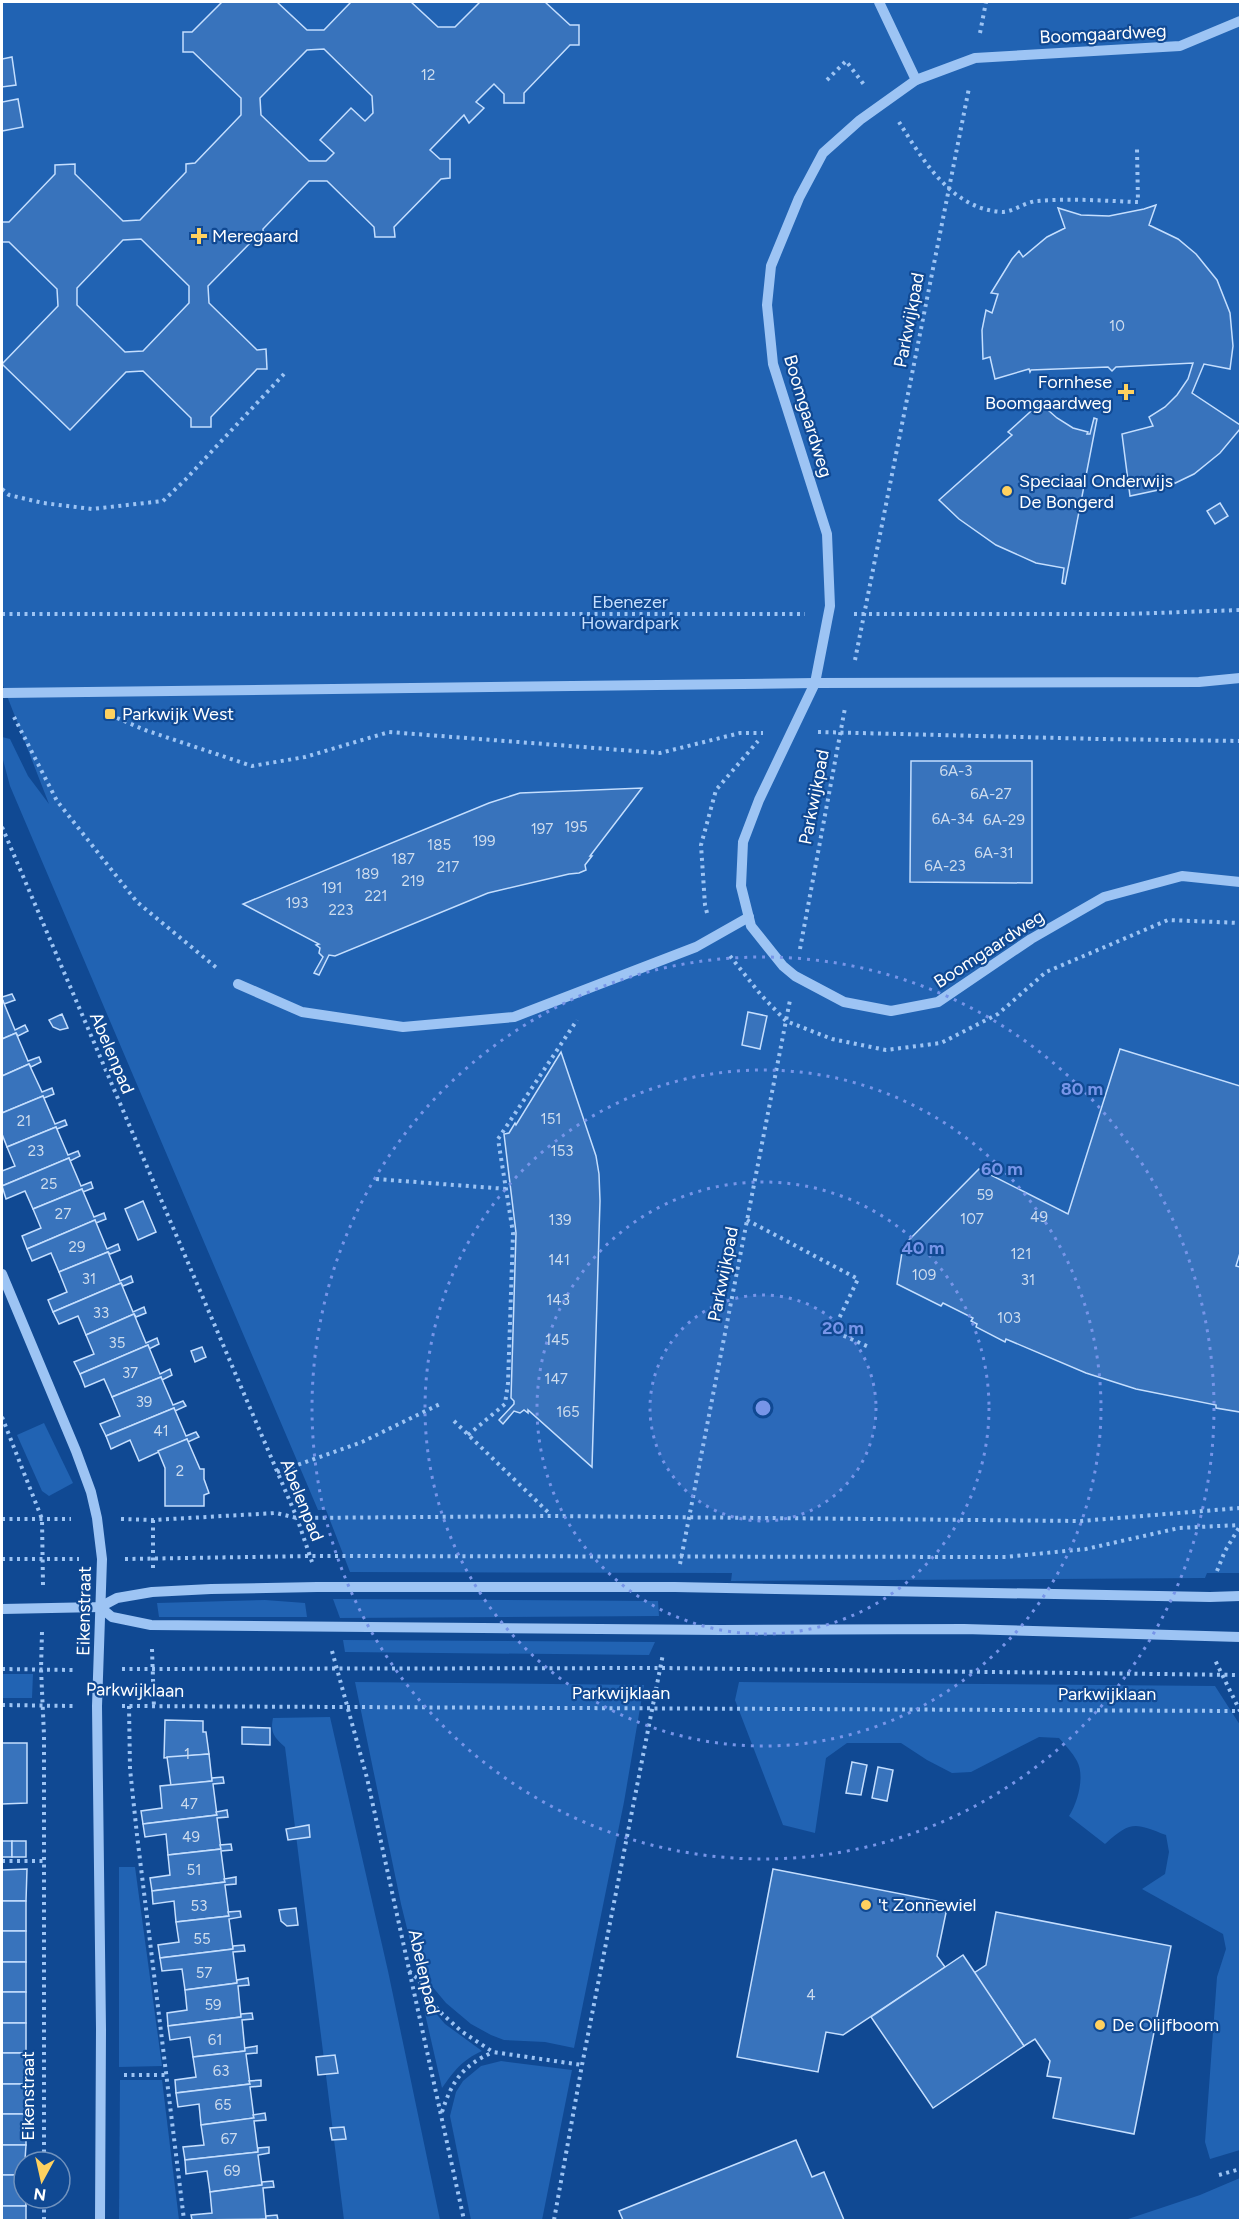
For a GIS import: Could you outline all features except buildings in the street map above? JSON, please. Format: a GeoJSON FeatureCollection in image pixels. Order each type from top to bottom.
{"type":"FeatureCollection","features":[{"type":"Feature","properties":{"kind":"street"},"geometry":{"type":"LineString","coordinates":[[879,2],[916,80]]}},
{"type":"Feature","properties":{"kind":"street","name":"Boomgaardweg"},"geometry":{"type":"LineString","coordinates":[[1240,21],[1180,46],[975,58],[916,80],[860,120],[824,153],[799,198],[771,266],[767,305],[773,364],[827,534],[830,606],[815,683],[759,800],[743,842],[741,886],[751,926],[783,966],[795,976],[844,1002],[891,1011],[938,1002],[1031,939],[1104,897],[1182,876],[1240,882]]}},
{"type":"Feature","properties":{"kind":"street"},"geometry":{"type":"LineString","coordinates":[[2,693],[815,683],[1199,682],[1240,678]]}},
{"type":"Feature","properties":{"kind":"street"},"geometry":{"type":"LineString","coordinates":[[237,984],[302,1012],[403,1027],[514,1017],[696,947],[749,917]]}},
{"type":"Feature","properties":{"kind":"street","name":"Eikenstraat"},"geometry":{"type":"LineString","coordinates":[[2,1274],[91,1492],[102,1559],[97,1706],[99,2220]]}},
{"type":"Feature","properties":{"kind":"street"},"geometry":{"type":"LineString","coordinates":[[2,1609],[100,1607],[117,1598],[152,1593],[211,1589],[317,1587],[675,1587],[1186,1597],[1240,1596]]}},
{"type":"Feature","properties":{"kind":"street"},"geometry":{"type":"LineString","coordinates":[[100,1607],[112,1617],[140,1624],[327,1628],[964,1629],[1240,1637]]}},
{"type":"Feature","properties":{"kind":"path","name":"Parkwijkpad"},"geometry":{"type":"LineString","coordinates":[[675,1587],[795,976],[849,684],[865,614],[986,2]]}},
{"type":"Feature","properties":{"kind":"path"},"geometry":{"type":"LineString","coordinates":[[827,80],[846,61],[880,106],[894,115],[927,166],[949,189],[978,208],[1004,212],[1035,201],[1138,202],[1137,149]]}},
{"type":"Feature","properties":{"kind":"path"},"geometry":{"type":"LineString","coordinates":[[2,489],[9,495],[43,503],[92,509],[163,501],[284,374]]}},
{"type":"Feature","properties":{"kind":"path"},"geometry":{"type":"LineString","coordinates":[[2,614],[1126,614],[1240,610]]}},
{"type":"Feature","properties":{"kind":"path"},"geometry":{"type":"LineString","coordinates":[[11,712],[57,801],[137,902],[237,984]]}},
{"type":"Feature","properties":{"kind":"path"},"geometry":{"type":"LineString","coordinates":[[110,714],[145,730],[252,766],[305,757],[389,732],[660,753],[740,733],[792,732],[1240,741]]}},
{"type":"Feature","properties":{"kind":"path"},"geometry":{"type":"LineString","coordinates":[[764,733],[716,790],[701,845],[705,905],[715,936],[761,995],[786,1021],[832,1039],[886,1050],[941,1042],[998,1014],[1046,972],[1168,920],[1240,923]]}},
{"type":"Feature","properties":{"kind":"path","name":"Abelenpad"},"geometry":{"type":"LineString","coordinates":[[2,827],[297,1518],[310,1556],[317,1587]]}},
{"type":"Feature","properties":{"kind":"path"},"geometry":{"type":"LineString","coordinates":[[468,1435],[505,1404],[511,1334],[513,1233],[498,1139],[580,1016]]}},
{"type":"Feature","properties":{"kind":"path"},"geometry":{"type":"LineString","coordinates":[[376,1179],[507,1189]]}},
{"type":"Feature","properties":{"kind":"path"},"geometry":{"type":"LineString","coordinates":[[747,1220],[858,1279],[833,1331],[869,1347]]}},
{"type":"Feature","properties":{"kind":"path"},"geometry":{"type":"LineString","coordinates":[[277,1472],[362,1442],[442,1402]]}},
{"type":"Feature","properties":{"kind":"path"},"geometry":{"type":"LineString","coordinates":[[2,1417],[42,1519],[43,1559]]}},
{"type":"Feature","properties":{"kind":"path"},"geometry":{"type":"LineString","coordinates":[[454,1421],[552,1516]]}},
{"type":"Feature","properties":{"kind":"path"},"geometry":{"type":"LineString","coordinates":[[2,1519],[153,1520],[276,1513],[297,1518],[552,1516],[1081,1521],[1240,1508]]}},
{"type":"Feature","properties":{"kind":"path"},"geometry":{"type":"LineString","coordinates":[[2,1559],[682,1555],[1006,1557],[1086,1549],[1179,1528],[1240,1525]]}},
{"type":"Feature","properties":{"kind":"path","name":"Abelenpad"},"geometry":{"type":"LineString","coordinates":[[327,1628],[367,1778],[464,2220]]}},
{"type":"Feature","properties":{"kind":"path"},"geometry":{"type":"LineString","coordinates":[[554,2220],[582,2065],[668,1629]]}},
{"type":"Feature","properties":{"kind":"path"},"geometry":{"type":"LineString","coordinates":[[2,1669],[661,1668],[1240,1675]]}},
{"type":"Feature","properties":{"kind":"path","name":"Parkwijklaan"},"geometry":{"type":"LineString","coordinates":[[2,1705],[652,1710],[1240,1711]]}},
{"type":"Feature","properties":{"kind":"path","name":"Eikenstraat"},"geometry":{"type":"LineString","coordinates":[[44,1705],[44,2150]]}},
{"type":"Feature","properties":{"kind":"path"},"geometry":{"type":"LineString","coordinates":[[129,1706],[130,1769],[184,2220]]}},
{"type":"Feature","properties":{"kind":"path"},"geometry":{"type":"LineString","coordinates":[[2,1861],[45,1860]]}},
{"type":"Feature","properties":{"kind":"path"},"geometry":{"type":"LineString","coordinates":[[409,1971],[417,1978],[438,2010],[461,2031],[493,2052],[582,2065]]}},
{"type":"Feature","properties":{"kind":"path"},"geometry":{"type":"LineString","coordinates":[[441,2115],[455,2080],[479,2058],[493,2052]]}},
{"type":"Feature","properties":{"kind":"path"},"geometry":{"type":"LineString","coordinates":[[100,2075],[168,2075]]}},
{"type":"Feature","properties":{"kind":"path"},"geometry":{"type":"LineString","coordinates":[[1219,2175],[1240,2169]]}},
{"type":"Feature","properties":{"kind":"green space","name":"Ebenezer Howardpark"},"geometry":{"type":"Polygon","coordinates":[[[2,2],[1240,2],[1240,1573],[1207,1573],[1205,1578],[731,1581],[732,1573],[350,1572],[326,1510],[318,1510],[10,786],[2,756],[2,737],[10,739],[28,776],[49,804],[2,683],[2,2]]]}},
{"type":"Feature","properties":{"kind":"green space"},"geometry":{"type":"Polygon","coordinates":[[[44,1423],[73,1483],[49,1496],[42,1491],[17,1435],[44,1423]]]}},
{"type":"Feature","properties":{"kind":"green space"},"geometry":{"type":"Polygon","coordinates":[[[333,1599],[658,1601],[659,1616],[340,1618],[333,1599]]]}},
{"type":"Feature","properties":{"kind":"green space"},"geometry":{"type":"Polygon","coordinates":[[[265,1600],[305,1603],[307,1617],[159,1617],[157,1603],[265,1600]]]}},
{"type":"Feature","properties":{"kind":"green space"},"geometry":{"type":"Polygon","coordinates":[[[343,1640],[655,1642],[649,1655],[345,1652],[343,1640]]]}},
{"type":"Feature","properties":{"kind":"green space"},"geometry":{"type":"Polygon","coordinates":[[[2,1674],[33,1674],[32,1698],[2,1698],[2,1674]]]}},
{"type":"Feature","properties":{"kind":"green space"},"geometry":{"type":"Polygon","coordinates":[[[355,1682],[644,1685],[624,1802],[574,2048],[545,2042],[504,2040],[491,2035],[471,2024],[446,2003],[426,1979],[415,1961],[355,1682]]]}},
{"type":"Feature","properties":{"kind":"green space"},"geometry":{"type":"Polygon","coordinates":[[[739,1682],[1215,1686],[1240,1725],[1240,2150],[1210,2159],[1205,2142],[1217,1977],[1226,1949],[1223,1934],[1142,1889],[1165,1874],[1169,1852],[1166,1835],[1134,1826],[1121,1831],[1105,1844],[1069,1816],[1078,1796],[1080,1781],[1079,1767],[1075,1758],[1059,1738],[1039,1737],[971,1772],[952,1773],[901,1743],[847,1743],[826,1758],[815,1833],[783,1825],[735,1700],[739,1682]]]}},
{"type":"Feature","properties":{"kind":"green space"},"geometry":{"type":"Polygon","coordinates":[[[330,1717],[388,1971],[440,2220],[344,2220],[285,1747],[276,1737],[272,1727],[273,1718],[330,1717]]]}},
{"type":"Feature","properties":{"kind":"green space"},"geometry":{"type":"Polygon","coordinates":[[[119,1867],[135,1867],[162,2066],[119,2067],[119,1867]]]}},
{"type":"Feature","properties":{"kind":"green space"},"geometry":{"type":"Polygon","coordinates":[[[421,1996],[445,2024],[482,2051],[459,2066],[442,2088],[421,1996]]]}},
{"type":"Feature","properties":{"kind":"green space"},"geometry":{"type":"Polygon","coordinates":[[[501,2061],[572,2070],[542,2220],[471,2220],[450,2116],[456,2092],[463,2081],[481,2066],[501,2061]]]}},
{"type":"Feature","properties":{"kind":"green space"},"geometry":{"type":"Polygon","coordinates":[[[120,2080],[162,2080],[179,2220],[119,2220],[120,2080]]]}},
{"type":"Feature","properties":{"kind":"green space"},"geometry":{"type":"Polygon","coordinates":[[[1240,2178],[1240,2220],[1125,2220],[1200,2195],[1240,2178]]]}},
{"type":"Feature","properties":{"kind":"place","name":"Meregaard"},"geometry":{"type":"Point","coordinates":[199,236]}},
{"type":"Feature","properties":{"kind":"place","name":"Fornhese Boomgaardweg"},"geometry":{"type":"Point","coordinates":[1126,392]}},
{"type":"Feature","properties":{"kind":"place","name":"Speciaal Onderwijs De Bongerd"},"geometry":{"type":"Point","coordinates":[1007,491]}},
{"type":"Feature","properties":{"kind":"place","name":"Parkwijk West"},"geometry":{"type":"Point","coordinates":[110,714]}},
{"type":"Feature","properties":{"kind":"place","name":"'t Zonnewiel"},"geometry":{"type":"Point","coordinates":[866,1905]}},
{"type":"Feature","properties":{"kind":"place","name":"De Olijfboom"},"geometry":{"type":"Point","coordinates":[1100,2025]}}]}
